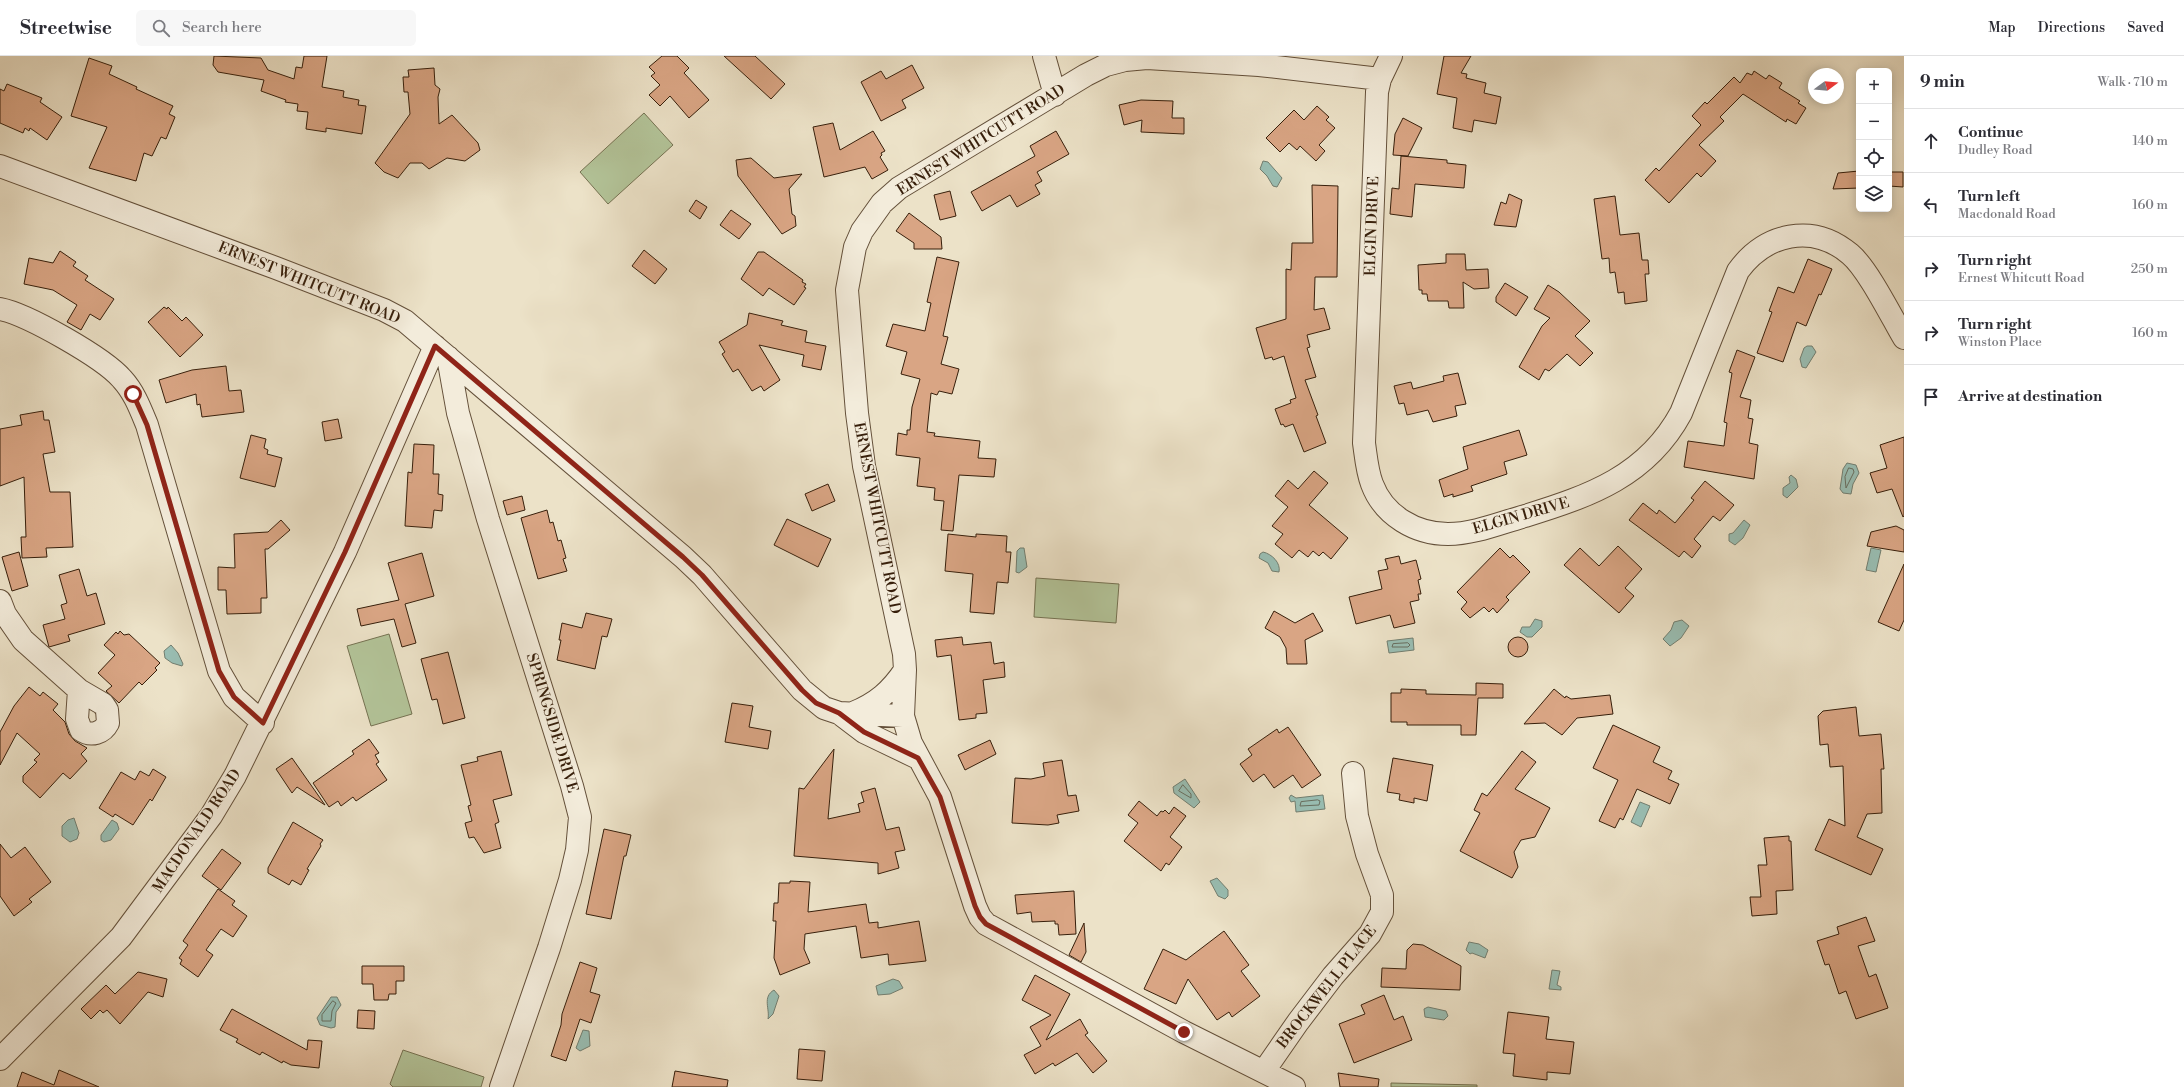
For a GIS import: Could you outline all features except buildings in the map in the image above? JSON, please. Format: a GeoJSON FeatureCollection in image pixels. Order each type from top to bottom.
{"type":"FeatureCollection","features":[{"type":"Feature","properties":{"kind":"street"},"geometry":{"type":"LineString","coordinates":[[1044,56],[1054,95]]}},
{"type":"Feature","properties":{"kind":"street","name":"ELGIN DRIVE"},"geometry":{"type":"LineString","coordinates":[[1391,56],[1380,79],[1375,129],[1364,443],[1367,467],[1379,498],[1390,510],[1412,527],[1423,531],[1449,534],[1488,527],[1570,502],[1596,492],[1614,482],[1648,458],[1672,430],[1681,413],[1738,271],[1756,252],[1773,241],[1804,236],[1819,238],[1850,254],[1861,266],[1904,338]]}},
{"type":"Feature","properties":{"kind":"street","name":"ERNEST WHITCUTT ROAD"},"geometry":{"type":"LineString","coordinates":[[0,166],[384,310],[405,321],[683,557],[702,575],[802,690],[824,708],[844,713],[903,716],[905,670],[904,654],[864,466],[857,413],[847,290],[855,247],[862,231],[882,203],[899,188],[1106,64],[1125,60],[1147,58],[1259,65],[1380,79]]}},
{"type":"Feature","properties":{"kind":"street"},"geometry":{"type":"LineString","coordinates":[[0,309],[38,323],[107,365],[122,378],[133,394],[147,425],[219,671],[234,697],[263,723]]}},
{"type":"Feature","properties":{"kind":"street","name":"MACDONALD ROAD"},"geometry":{"type":"LineString","coordinates":[[0,1059],[121,937],[211,816],[235,776],[263,723],[442,352]]}},
{"type":"Feature","properties":{"kind":"street","name":"SPRINGSIDE DRIVE"},"geometry":{"type":"LineString","coordinates":[[442,352],[484,504],[572,786],[580,817],[577,850],[565,899],[502,1087]]}},
{"type":"Feature","properties":{"kind":"street"},"geometry":{"type":"LineString","coordinates":[[0,601],[5,614],[24,640],[79,690]]}},
{"type":"Feature","properties":{"kind":"street"},"geometry":{"type":"LineString","coordinates":[[844,713],[878,702],[892,689],[905,670]]}},
{"type":"Feature","properties":{"kind":"street","name":"ERNEST WHITCUTT ROAD"},"geometry":{"type":"LineString","coordinates":[[844,713],[864,732],[918,758]]}},
{"type":"Feature","properties":{"kind":"street"},"geometry":{"type":"LineString","coordinates":[[903,716],[906,730],[918,758],[940,797],[975,906],[980,917],[986,924],[1184,1032],[1294,1087]]}},
{"type":"Feature","properties":{"kind":"street","name":"BROCKWELL PLACE"},"geometry":{"type":"LineString","coordinates":[[1264,1071],[1298,1022],[1333,976],[1370,934],[1382,912],[1382,895],[1367,854],[1357,816],[1353,774]]}},
{"type":"Feature","properties":{"kind":"green space"},"geometry":{"type":"Polygon","coordinates":[[[644,113],[673,145],[608,204],[580,172],[644,113]]]}},
{"type":"Feature","properties":{"kind":"green space"},"geometry":{"type":"Polygon","coordinates":[[[1036,578],[1119,584],[1116,623],[1034,617],[1036,578]]]}},
{"type":"Feature","properties":{"kind":"green space"},"geometry":{"type":"Polygon","coordinates":[[[389,634],[412,714],[371,726],[347,646],[389,634]]]}},
{"type":"Feature","properties":{"kind":"green space"},"geometry":{"type":"Polygon","coordinates":[[[403,1050],[484,1077],[481,1087],[393,1087],[390,1084],[403,1050]]]}},
{"type":"Feature","properties":{"kind":"green space"},"geometry":{"type":"Polygon","coordinates":[[[1391,1083],[1477,1085],[1477,1087],[1391,1087],[1391,1083]]]}},
{"type":"Feature","properties":{"kind":"water"},"geometry":{"type":"Polygon","coordinates":[[[1263,161],[1268,162],[1282,178],[1277,187],[1273,186],[1267,176],[1260,169],[1263,161]]]}},
{"type":"Feature","properties":{"kind":"water"},"geometry":{"type":"Polygon","coordinates":[[[1807,346],[1812,346],[1816,352],[1806,368],[1802,367],[1800,359],[1804,348],[1807,346]]]}},
{"type":"Feature","properties":{"kind":"water"},"geometry":{"type":"Polygon","coordinates":[[[1847,463],[1856,465],[1859,473],[1853,484],[1851,494],[1843,493],[1840,489],[1843,469],[1847,463]]]}},
{"type":"Feature","properties":{"kind":"water"},"geometry":{"type":"Polygon","coordinates":[[[1791,475],[1796,479],[1798,487],[1787,498],[1783,495],[1783,488],[1790,483],[1789,477],[1791,475]]]}},
{"type":"Feature","properties":{"kind":"water"},"geometry":{"type":"Polygon","coordinates":[[[1744,520],[1750,525],[1743,538],[1735,545],[1729,541],[1729,534],[1733,533],[1744,520]]]}},
{"type":"Feature","properties":{"kind":"water"},"geometry":{"type":"Polygon","coordinates":[[[1020,548],[1024,548],[1027,567],[1019,573],[1016,572],[1017,551],[1020,548]]]}},
{"type":"Feature","properties":{"kind":"water"},"geometry":{"type":"Polygon","coordinates":[[[1871,548],[1881,550],[1876,572],[1866,570],[1871,548]]]}},
{"type":"Feature","properties":{"kind":"water"},"geometry":{"type":"Polygon","coordinates":[[[1263,552],[1275,559],[1279,565],[1279,572],[1272,571],[1268,563],[1259,558],[1260,554],[1263,552]]]}},
{"type":"Feature","properties":{"kind":"water"},"geometry":{"type":"Polygon","coordinates":[[[1535,619],[1542,621],[1542,627],[1532,637],[1527,637],[1520,632],[1522,627],[1530,627],[1535,619]]]}},
{"type":"Feature","properties":{"kind":"water"},"geometry":{"type":"Polygon","coordinates":[[[1682,620],[1689,626],[1681,638],[1670,646],[1663,639],[1671,630],[1674,622],[1682,620]]]}},
{"type":"Feature","properties":{"kind":"water"},"geometry":{"type":"Polygon","coordinates":[[[1413,638],[1414,650],[1389,653],[1387,641],[1413,638]]]}},
{"type":"Feature","properties":{"kind":"water"},"geometry":{"type":"Polygon","coordinates":[[[171,645],[178,653],[183,664],[182,666],[172,663],[165,658],[164,651],[171,645]]]}},
{"type":"Feature","properties":{"kind":"water"},"geometry":{"type":"Polygon","coordinates":[[[1185,779],[1200,802],[1194,808],[1174,793],[1173,787],[1185,779]]]}},
{"type":"Feature","properties":{"kind":"water"},"geometry":{"type":"Polygon","coordinates":[[[1291,795],[1296,798],[1323,795],[1325,809],[1296,812],[1295,801],[1291,802],[1289,798],[1291,795]]]}},
{"type":"Feature","properties":{"kind":"water"},"geometry":{"type":"Polygon","coordinates":[[[1640,802],[1650,806],[1641,827],[1631,822],[1640,802]]]}},
{"type":"Feature","properties":{"kind":"water"},"geometry":{"type":"Polygon","coordinates":[[[74,818],[79,833],[77,839],[70,842],[62,836],[62,826],[68,820],[74,818]]]}},
{"type":"Feature","properties":{"kind":"water"},"geometry":{"type":"Polygon","coordinates":[[[112,820],[117,823],[119,829],[111,840],[104,842],[101,840],[101,835],[112,820]]]}},
{"type":"Feature","properties":{"kind":"water"},"geometry":{"type":"Polygon","coordinates":[[[1217,878],[1228,890],[1228,896],[1225,899],[1218,896],[1210,881],[1217,878]]]}},
{"type":"Feature","properties":{"kind":"water"},"geometry":{"type":"Polygon","coordinates":[[[1469,942],[1479,944],[1488,950],[1485,958],[1472,953],[1470,954],[1466,950],[1469,942]]]}},
{"type":"Feature","properties":{"kind":"water"},"geometry":{"type":"Polygon","coordinates":[[[1552,970],[1560,971],[1557,985],[1561,987],[1561,990],[1549,989],[1552,970]]]}},
{"type":"Feature","properties":{"kind":"water"},"geometry":{"type":"Polygon","coordinates":[[[893,979],[899,981],[903,988],[890,994],[878,995],[876,986],[893,979]]]}},
{"type":"Feature","properties":{"kind":"water"},"geometry":{"type":"Polygon","coordinates":[[[774,990],[779,996],[773,1014],[768,1019],[767,1000],[770,993],[774,990]]]}},
{"type":"Feature","properties":{"kind":"water"},"geometry":{"type":"Polygon","coordinates":[[[331,997],[337,997],[341,1005],[336,1012],[335,1027],[331,1028],[320,1025],[317,1018],[331,997]]]}},
{"type":"Feature","properties":{"kind":"water"},"geometry":{"type":"Polygon","coordinates":[[[1428,1007],[1446,1011],[1448,1016],[1444,1020],[1425,1017],[1424,1009],[1428,1007]]]}},
{"type":"Feature","properties":{"kind":"water"},"geometry":{"type":"Polygon","coordinates":[[[583,1030],[589,1031],[590,1046],[580,1051],[576,1048],[583,1030]]]}},
{"type":"Feature","properties":{"kind":"route"},"geometry":{"type":"LineString","coordinates":[[133,394],[147,425],[204,627],[219,671],[234,697],[241,705],[263,723],[345,552],[435,346],[683,557],[702,575],[802,690],[816,703],[824,708],[839,713],[864,732],[918,758],[940,797],[975,906],[980,917],[986,924],[1184,1032]]}}]}
